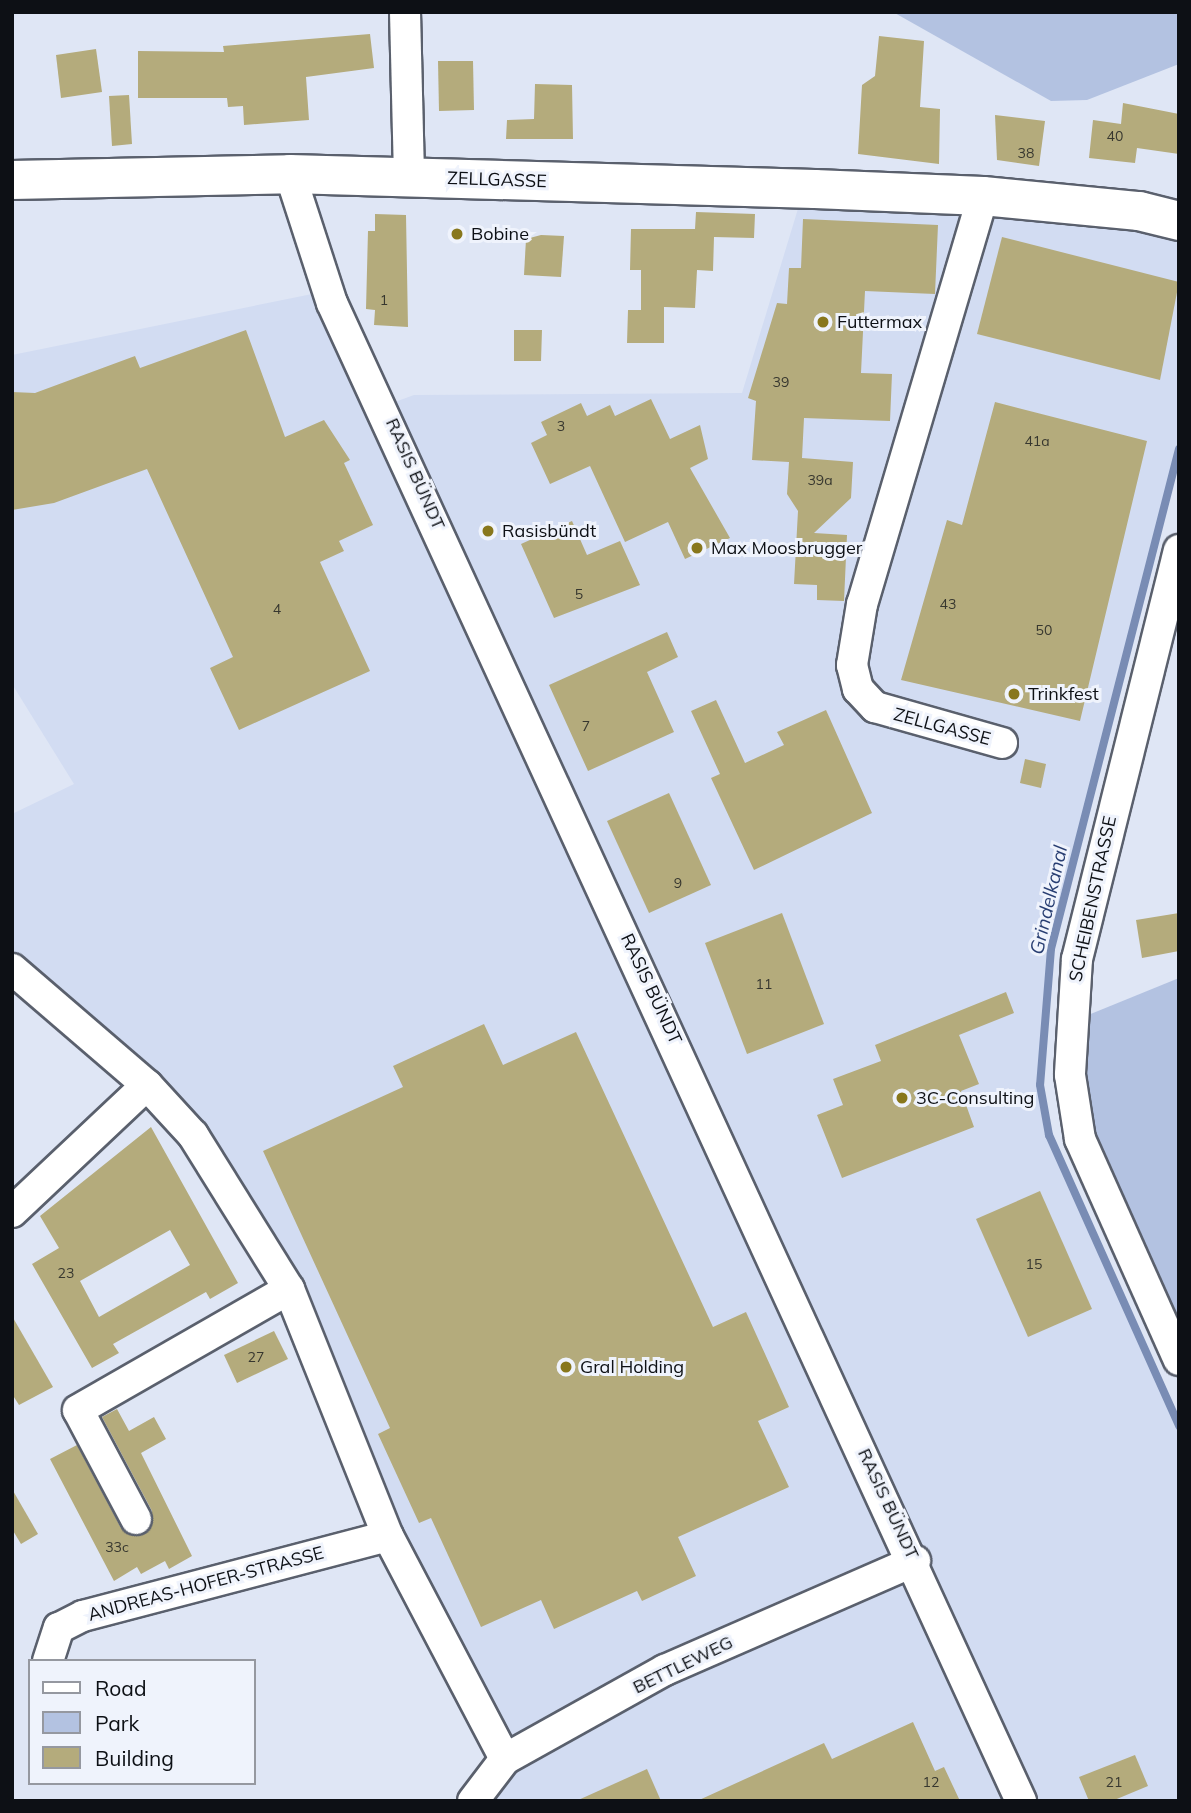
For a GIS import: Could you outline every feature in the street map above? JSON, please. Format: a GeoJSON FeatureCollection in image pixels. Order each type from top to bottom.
{"type":"FeatureCollection","features":[{"type":"Feature","properties":{"kind":"main road","name":"ZELLGASSE"},"geometry":{"type":"LineString","coordinates":[[12,180],[290,174],[982,196],[1139,211],[1179,221]]}},
{"type":"Feature","properties":{"kind":"street"},"geometry":{"type":"LineString","coordinates":[[405,12],[409,177]]}},
{"type":"Feature","properties":{"kind":"street","name":"RASIS BÜNDT"},"geometry":{"type":"LineString","coordinates":[[290,174],[327,291],[915,1561],[1021,1801]]}},
{"type":"Feature","properties":{"kind":"street","name":"ZELLGASSE"},"geometry":{"type":"LineString","coordinates":[[982,196],[862,604],[852,665],[858,689],[875,708],[1002,743]]}},
{"type":"Feature","properties":{"kind":"street","name":"SCHEIBENSTRASSE"},"geometry":{"type":"LineString","coordinates":[[1179,550],[1084,926],[1070,1075],[1080,1139],[1179,1360]]}},
{"type":"Feature","properties":{"kind":"street"},"geometry":{"type":"LineString","coordinates":[[12,968],[147,1085],[193,1135],[289,1289],[388,1536],[505,1759]]}},
{"type":"Feature","properties":{"kind":"street"},"geometry":{"type":"LineString","coordinates":[[12,1212],[147,1085]]}},
{"type":"Feature","properties":{"kind":"street"},"geometry":{"type":"LineString","coordinates":[[136,1519],[78,1410],[289,1289]]}},
{"type":"Feature","properties":{"kind":"street","name":"ANDREAS-HOFER-STRASSE"},"geometry":{"type":"LineString","coordinates":[[49,1659],[59,1628],[83,1616],[388,1536]]}},
{"type":"Feature","properties":{"kind":"street","name":"BETTLEWEG"},"geometry":{"type":"LineString","coordinates":[[473,1801],[505,1759],[666,1670],[915,1561]]}},
{"type":"Feature","properties":{"kind":"shaded area"},"geometry":{"type":"Polygon","coordinates":[[[804,189],[1179,223],[1179,438],[1051,949],[1040,1085],[1049,1135],[1179,1426],[1179,1801],[473,1801],[505,1759],[289,1289],[193,1135],[12,969],[12,814],[74,784],[12,684],[12,355],[327,291],[384,406],[414,395],[742,393],[804,189]]]}},
{"type":"Feature","properties":{"kind":"green space"},"geometry":{"type":"Polygon","coordinates":[[[893,12],[1179,12],[1179,64],[1087,100],[1051,101],[893,12]]]}},
{"type":"Feature","properties":{"kind":"green space"},"geometry":{"type":"Polygon","coordinates":[[[1179,978],[1179,1360],[1080,1139],[1071,1022],[1179,978]]]}},
{"type":"Feature","properties":{"kind":"building"},"geometry":{"type":"Polygon","coordinates":[[[370,34],[374,68],[306,77],[309,120],[244,125],[243,106],[228,107],[227,98],[138,98],[138,51],[224,52],[223,46],[370,34]]]}},
{"type":"Feature","properties":{"kind":"building"},"geometry":{"type":"Polygon","coordinates":[[[879,36],[924,41],[920,107],[940,109],[939,164],[858,154],[862,85],[875,76],[879,36]]]}},
{"type":"Feature","properties":{"kind":"building"},"geometry":{"type":"Polygon","coordinates":[[[96,49],[102,92],[61,98],[56,55],[96,49]]]}},
{"type":"Feature","properties":{"kind":"building"},"geometry":{"type":"Polygon","coordinates":[[[438,61],[473,61],[474,110],[439,111],[438,61]]]}},
{"type":"Feature","properties":{"kind":"building"},"geometry":{"type":"Polygon","coordinates":[[[535,84],[572,85],[573,139],[506,139],[507,120],[534,119],[535,84]]]}},
{"type":"Feature","properties":{"kind":"building"},"geometry":{"type":"Polygon","coordinates":[[[129,95],[132,144],[112,146],[109,96],[129,95]]]}},
{"type":"Feature","properties":{"kind":"building"},"geometry":{"type":"Polygon","coordinates":[[[1123,103],[1179,114],[1179,154],[1137,148],[1135,163],[1089,158],[1093,120],[1121,124],[1123,103]]]}},
{"type":"Feature","properties":{"kind":"building"},"geometry":{"type":"Polygon","coordinates":[[[995,115],[1045,121],[1039,166],[997,160],[995,115]]]}},
{"type":"Feature","properties":{"kind":"building"},"geometry":{"type":"Polygon","coordinates":[[[696,212],[755,214],[754,238],[714,237],[713,271],[697,270],[695,308],[664,307],[664,343],[627,343],[628,310],[641,310],[641,270],[630,270],[631,229],[695,229],[696,212]]]}},
{"type":"Feature","properties":{"kind":"building"},"geometry":{"type":"Polygon","coordinates":[[[375,214],[406,215],[408,327],[374,325],[375,310],[366,309],[368,231],[375,231],[375,214]]]}},
{"type":"Feature","properties":{"kind":"building"},"geometry":{"type":"Polygon","coordinates":[[[803,219],[938,225],[935,294],[865,291],[861,373],[892,374],[890,421],[804,418],[802,458],[853,462],[851,498],[814,533],[847,535],[844,601],[817,600],[817,585],[794,584],[798,511],[787,494],[789,462],[752,460],[756,401],[748,398],[777,303],[787,304],[789,268],[801,268],[803,219]]]}},
{"type":"Feature","properties":{"kind":"building"},"geometry":{"type":"Polygon","coordinates":[[[541,235],[564,236],[561,277],[524,275],[526,239],[541,235]]]}},
{"type":"Feature","properties":{"kind":"building"},"geometry":{"type":"Polygon","coordinates":[[[1002,237],[1179,282],[1160,380],[977,334],[1002,237]]]}},
{"type":"Feature","properties":{"kind":"building"},"geometry":{"type":"Polygon","coordinates":[[[246,330],[285,437],[324,420],[350,460],[344,463],[373,525],[339,541],[344,551],[320,562],[370,671],[239,730],[210,668],[233,657],[147,469],[54,503],[12,510],[12,392],[35,393],[135,356],[140,368],[246,330]]]}},
{"type":"Feature","properties":{"kind":"building"},"geometry":{"type":"Polygon","coordinates":[[[514,330],[542,330],[541,361],[514,361],[514,330]]]}},
{"type":"Feature","properties":{"kind":"building"},"geometry":{"type":"Polygon","coordinates":[[[651,399],[670,439],[700,425],[708,459],[690,468],[730,538],[685,559],[668,522],[625,542],[590,466],[550,484],[531,443],[547,435],[541,422],[581,403],[587,416],[610,405],[615,416],[651,399]]]}},
{"type":"Feature","properties":{"kind":"building"},"geometry":{"type":"Polygon","coordinates":[[[995,402],[1147,441],[1080,721],[901,680],[947,520],[962,525],[995,402]]]}},
{"type":"Feature","properties":{"kind":"building"},"geometry":{"type":"Polygon","coordinates":[[[572,521],[587,555],[620,541],[640,585],[554,618],[521,544],[572,521]]]}},
{"type":"Feature","properties":{"kind":"building"},"geometry":{"type":"Polygon","coordinates":[[[667,632],[678,657],[647,672],[674,732],[588,771],[549,685],[667,632]]]}},
{"type":"Feature","properties":{"kind":"building"},"geometry":{"type":"Polygon","coordinates":[[[716,700],[745,763],[784,745],[777,732],[826,710],[872,813],[754,870],[711,778],[720,774],[691,711],[716,700]]]}},
{"type":"Feature","properties":{"kind":"building"},"geometry":{"type":"Polygon","coordinates":[[[1025,759],[1046,764],[1041,788],[1020,783],[1025,759]]]}},
{"type":"Feature","properties":{"kind":"building"},"geometry":{"type":"Polygon","coordinates":[[[669,793],[711,885],[649,913],[607,821],[669,793]]]}},
{"type":"Feature","properties":{"kind":"building"},"geometry":{"type":"Polygon","coordinates":[[[782,913],[824,1024],[747,1054],[705,943],[782,913]]]}},
{"type":"Feature","properties":{"kind":"building"},"geometry":{"type":"Polygon","coordinates":[[[1179,913],[1179,951],[1142,958],[1136,920],[1179,913]]]}},
{"type":"Feature","properties":{"kind":"building","name":"3C-Consulting"},"geometry":{"type":"Polygon","coordinates":[[[1006,992],[1014,1013],[959,1035],[979,1084],[961,1091],[974,1127],[842,1178],[817,1115],[843,1105],[833,1079],[881,1061],[875,1045],[1006,992]]]}},
{"type":"Feature","properties":{"kind":"building","name":"Gral Holding"},"geometry":{"type":"Polygon","coordinates":[[[484,1024],[503,1065],[576,1032],[713,1327],[746,1312],[789,1407],[758,1421],[789,1487],[678,1537],[696,1576],[642,1601],[637,1591],[554,1629],[541,1600],[481,1627],[431,1518],[419,1523],[378,1434],[390,1428],[263,1151],[403,1087],[393,1066],[484,1024]]]}},
{"type":"Feature","properties":{"kind":"building"},"geometry":{"type":"Polygon","coordinates":[[[151,1127],[238,1283],[210,1299],[206,1292],[113,1344],[119,1353],[92,1368],[32,1264],[59,1248],[40,1216],[151,1127]],[[170,1230],[80,1281],[99,1317],[190,1265],[170,1230]]]}},
{"type":"Feature","properties":{"kind":"building"},"geometry":{"type":"Polygon","coordinates":[[[1040,1191],[1092,1309],[1028,1337],[976,1219],[1040,1191]]]}},
{"type":"Feature","properties":{"kind":"building"},"geometry":{"type":"Polygon","coordinates":[[[12,1316],[53,1387],[19,1405],[12,1394],[12,1316]]]}},
{"type":"Feature","properties":{"kind":"building"},"geometry":{"type":"Polygon","coordinates":[[[274,1331],[288,1359],[237,1383],[224,1355],[274,1331]]]}},
{"type":"Feature","properties":{"kind":"building"},"geometry":{"type":"Polygon","coordinates":[[[117,1409],[129,1431],[154,1417],[166,1439],[141,1453],[192,1556],[169,1569],[165,1561],[141,1574],[137,1567],[114,1581],[50,1459],[77,1445],[121,1528],[145,1534],[152,1511],[102,1417],[117,1409]]]}},
{"type":"Feature","properties":{"kind":"building"},"geometry":{"type":"Polygon","coordinates":[[[12,1489],[38,1534],[21,1544],[12,1529],[12,1489]]]}},
{"type":"Feature","properties":{"kind":"building"},"geometry":{"type":"Polygon","coordinates":[[[913,1722],[935,1771],[944,1767],[960,1801],[697,1801],[824,1743],[832,1759],[913,1722]]]}},
{"type":"Feature","properties":{"kind":"building"},"geometry":{"type":"Polygon","coordinates":[[[1135,1755],[1148,1786],[1112,1801],[1089,1801],[1079,1777],[1135,1755]]]}},
{"type":"Feature","properties":{"kind":"building"},"geometry":{"type":"Polygon","coordinates":[[[647,1769],[661,1801],[576,1801],[647,1769]]]}},
{"type":"Feature","properties":{"kind":"waterway","name":"Grindelkanal"},"geometry":{"type":"LineString","coordinates":[[1179,449],[1051,949],[1040,1085],[1049,1135],[1179,1426]]}},
{"type":"Feature","properties":{"kind":"place","name":"Bobine"},"geometry":{"type":"Point","coordinates":[457,234]}},
{"type":"Feature","properties":{"kind":"place","name":"Futtermax"},"geometry":{"type":"Point","coordinates":[823,322]}},
{"type":"Feature","properties":{"kind":"place","name":"Rasisbündt"},"geometry":{"type":"Point","coordinates":[488,531]}},
{"type":"Feature","properties":{"kind":"place","name":"Max Moosbrugger"},"geometry":{"type":"Point","coordinates":[697,548]}},
{"type":"Feature","properties":{"kind":"place","name":"Trinkfest"},"geometry":{"type":"Point","coordinates":[1014,694]}},
{"type":"Feature","properties":{"kind":"place","name":"3C-Consulting"},"geometry":{"type":"Point","coordinates":[902,1098]}},
{"type":"Feature","properties":{"kind":"place","name":"Gral Holding"},"geometry":{"type":"Point","coordinates":[566,1367]}}]}
